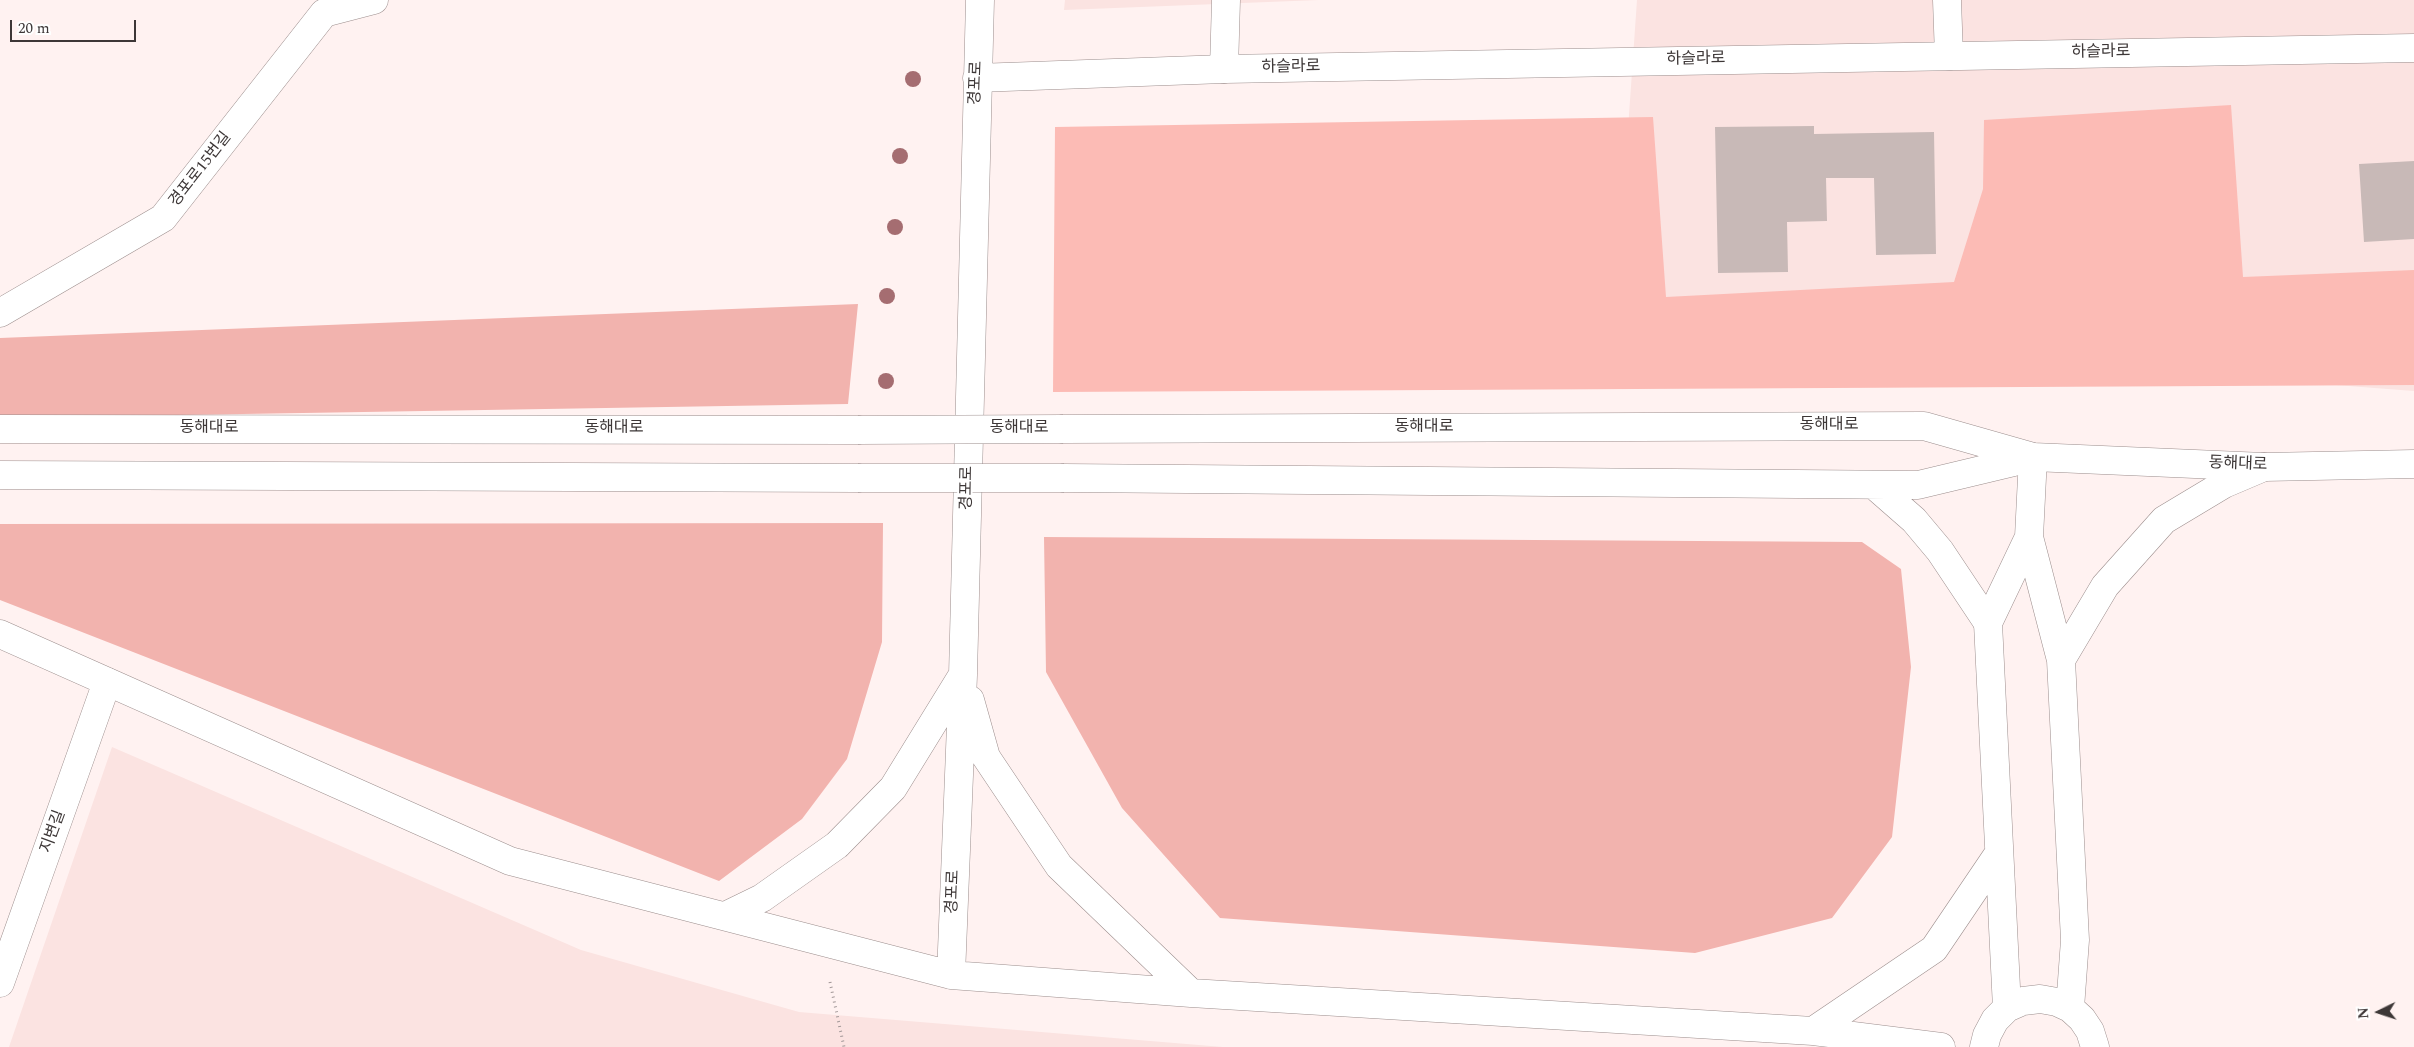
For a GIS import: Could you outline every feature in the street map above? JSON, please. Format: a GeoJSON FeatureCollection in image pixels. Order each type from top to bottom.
{"type":"FeatureCollection","features":[{"type":"Feature","properties":{"kind":"street","name":"경포로15번길"},"geometry":{"type":"LineString","coordinates":[[0,313],[163,218],[323,7],[374,0]]}},
{"type":"Feature","properties":{"kind":"street","name":"경포로"},"geometry":{"type":"LineString","coordinates":[[951,975],[963,675],[980,0]]}},
{"type":"Feature","properties":{"kind":"street"},"geometry":{"type":"LineString","coordinates":[[1224,69],[1226,0]]}},
{"type":"Feature","properties":{"kind":"street"},"geometry":{"type":"LineString","coordinates":[[1947,0],[1949,56]]}},
{"type":"Feature","properties":{"kind":"street","name":"하슬라로"},"geometry":{"type":"LineString","coordinates":[[977,78],[1224,69],[2414,48]]}},
{"type":"Feature","properties":{"kind":"street","name":"동해대로"},"geometry":{"type":"LineString","coordinates":[[0,429],[858,430],[1924,426],[2033,457],[2264,467],[2414,464]]}},
{"type":"Feature","properties":{"kind":"street"},"geometry":{"type":"LineString","coordinates":[[2033,457],[2029,537],[2062,660],[2076,940],[2070,1008]]}},
{"type":"Feature","properties":{"kind":"street","name":"동해대로"},"geometry":{"type":"LineString","coordinates":[[0,476],[1064,478],[1918,485],[2033,457]]}},
{"type":"Feature","properties":{"kind":"street"},"geometry":{"type":"LineString","coordinates":[[2062,660],[2105,586],[2164,520],[2224,484],[2264,467]]}},
{"type":"Feature","properties":{"kind":"street"},"geometry":{"type":"LineString","coordinates":[[1874,485],[1914,520],[1940,551],[1988,623]]}},
{"type":"Feature","properties":{"kind":"street"},"geometry":{"type":"LineString","coordinates":[[2007,1008],[1988,623],[2029,537]]}},
{"type":"Feature","properties":{"kind":"street"},"geometry":{"type":"LineString","coordinates":[[0,634],[510,861],[951,975],[1191,993],[1813,1031],[1941,1047]]}},
{"type":"Feature","properties":{"kind":"street"},"geometry":{"type":"LineString","coordinates":[[725,916],[762,898],[837,844],[893,788],[963,675]]}},
{"type":"Feature","properties":{"kind":"street"},"geometry":{"type":"LineString","coordinates":[[963,675],[986,757],[1059,866],[1191,993]]}},
{"type":"Feature","properties":{"kind":"street","name":"지변길"},"geometry":{"type":"LineString","coordinates":[[0,983],[107,682]]}},
{"type":"Feature","properties":{"kind":"street"},"geometry":{"type":"LineString","coordinates":[[1813,1031],[1934,949],[1999,853]]}},
{"type":"Feature","properties":{"kind":"street"},"geometry":{"type":"LineString","coordinates":[[1984,1047],[1987,1035],[1995,1020],[2007,1008],[2023,1001],[2040,999],[2057,1002],[2070,1008],[2082,1019],[2090,1032],[2095,1047]]}},
{"type":"Feature","properties":{"kind":"path"},"geometry":{"type":"LineString","coordinates":[[822,942],[844,1047]]}},
{"type":"Feature","properties":{"kind":"shaded area"},"geometry":{"type":"Polygon","coordinates":[[[1065,0],[1319,0],[1064,10],[1065,0]]]}},
{"type":"Feature","properties":{"kind":"shaded area"},"geometry":{"type":"Polygon","coordinates":[[[1637,0],[2414,0],[2414,391],[1614,330],[1637,0]]]}},
{"type":"Feature","properties":{"kind":"shaded area"},"geometry":{"type":"Polygon","coordinates":[[[2231,105],[2243,277],[2414,270],[2414,385],[1053,392],[1055,127],[1653,117],[1666,297],[1954,282],[1983,189],[1984,120],[2231,105]]]}},
{"type":"Feature","properties":{"kind":"shaded area"},"geometry":{"type":"Polygon","coordinates":[[[858,304],[848,404],[0,418],[0,338],[858,304]]]}},
{"type":"Feature","properties":{"kind":"shaded area"},"geometry":{"type":"Polygon","coordinates":[[[883,523],[882,642],[847,759],[802,819],[719,881],[0,600],[0,524],[883,523]]]}},
{"type":"Feature","properties":{"kind":"shaded area"},"geometry":{"type":"Polygon","coordinates":[[[1044,537],[1862,542],[1901,569],[1911,667],[1892,837],[1832,918],[1695,953],[1220,918],[1122,808],[1046,672],[1044,537]]]}},
{"type":"Feature","properties":{"kind":"shaded area"},"geometry":{"type":"Polygon","coordinates":[[[112,747],[581,950],[799,1012],[1223,1047],[9,1047],[112,747]]]}},
{"type":"Feature","properties":{"kind":"building"},"geometry":{"type":"Polygon","coordinates":[[[1814,126],[1814,134],[1934,132],[1936,254],[1876,255],[1874,178],[1826,178],[1827,221],[1787,222],[1788,272],[1718,273],[1715,127],[1814,126]]]}},
{"type":"Feature","properties":{"kind":"building"},"geometry":{"type":"Polygon","coordinates":[[[2414,161],[2414,239],[2364,242],[2359,164],[2414,161]]]}}]}
